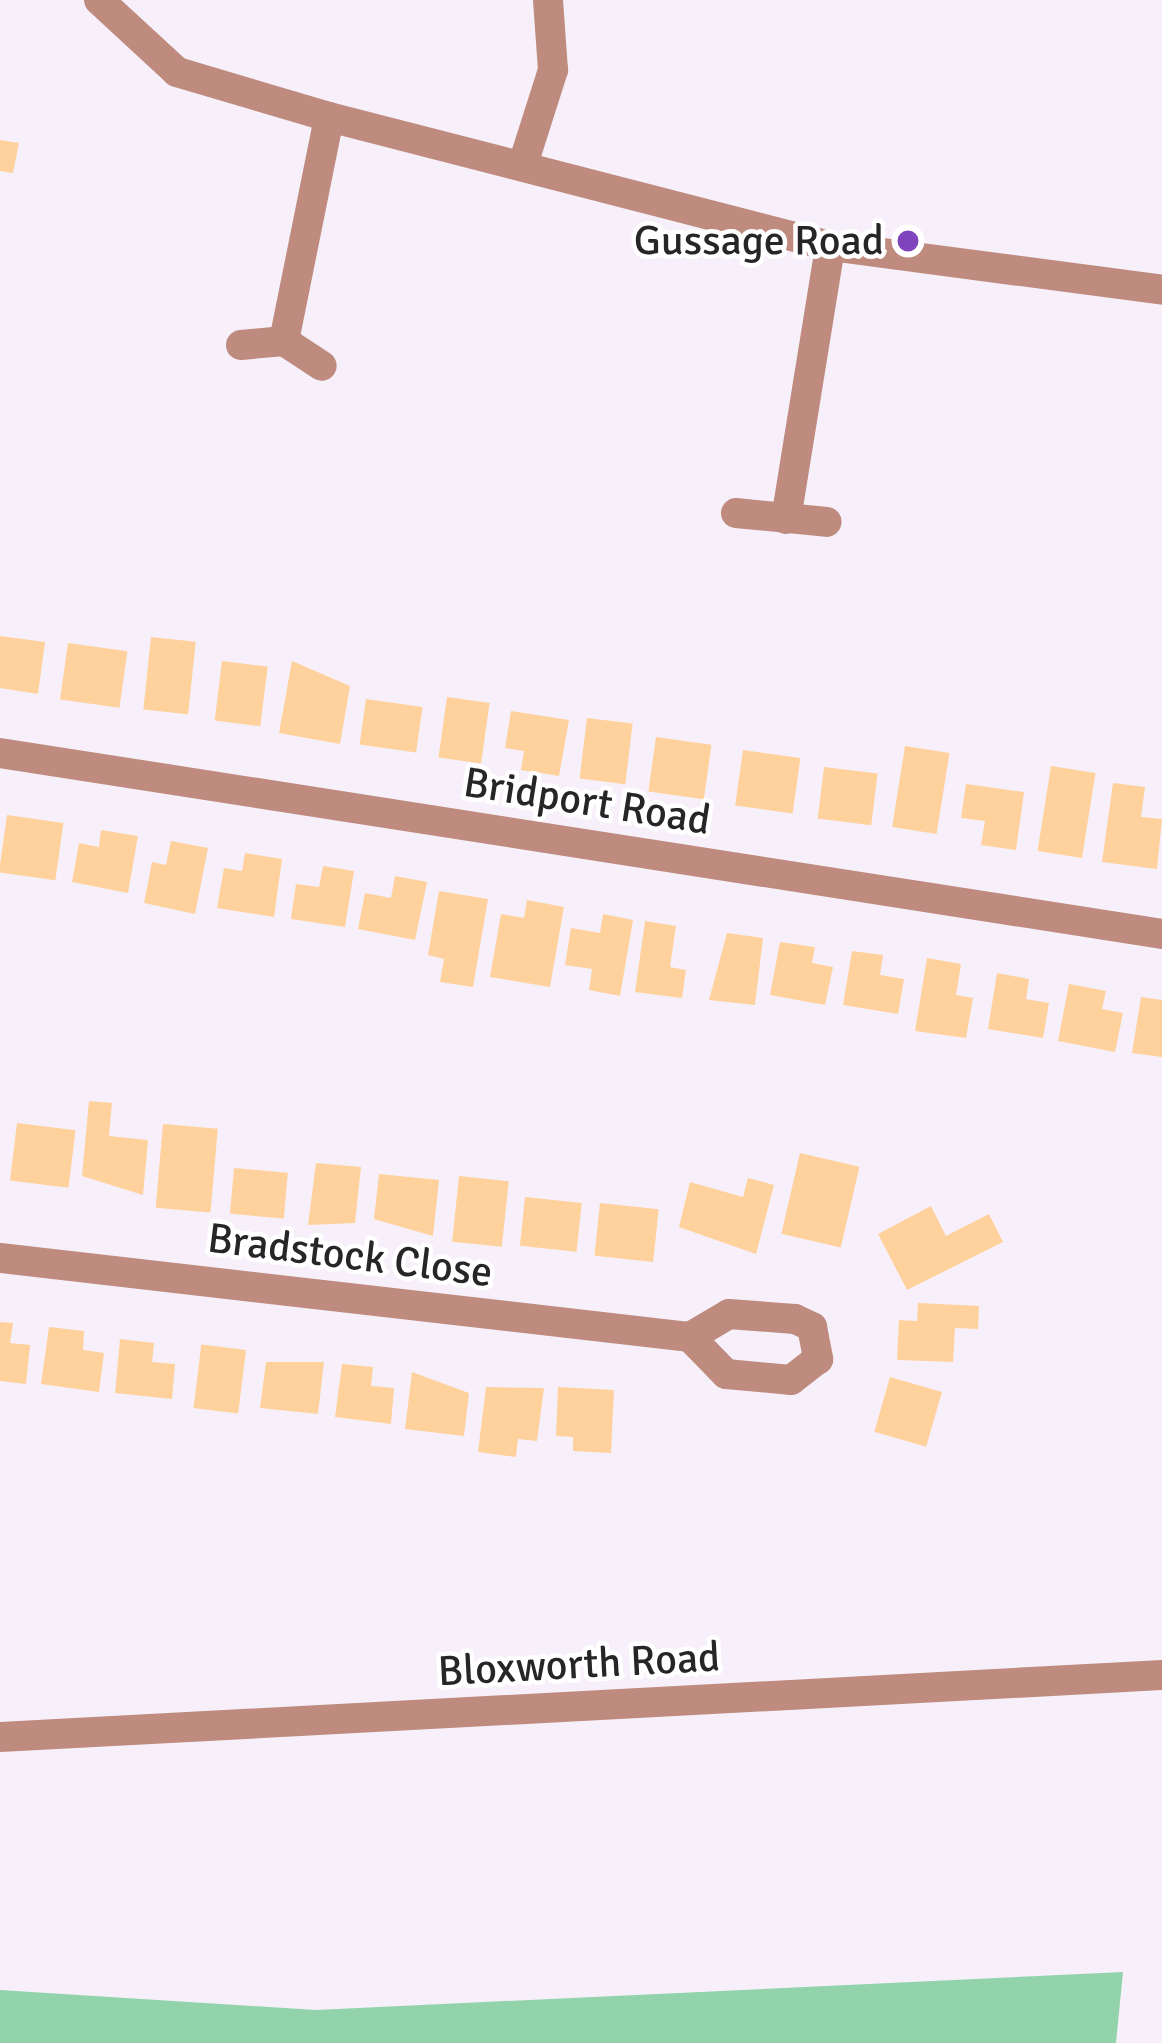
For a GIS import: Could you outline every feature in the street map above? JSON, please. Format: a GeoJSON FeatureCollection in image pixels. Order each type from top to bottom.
{"type":"FeatureCollection","features":[{"type":"Feature","properties":{"kind":"street"},"geometry":{"type":"LineString","coordinates":[[99,0],[177,71],[329,117],[524,160],[830,245],[1162,290]]}},
{"type":"Feature","properties":{"kind":"street"},"geometry":{"type":"LineString","coordinates":[[524,160],[554,70],[548,0]]}},
{"type":"Feature","properties":{"kind":"street"},"geometry":{"type":"LineString","coordinates":[[284,341],[329,117]]}},
{"type":"Feature","properties":{"kind":"street"},"geometry":{"type":"LineString","coordinates":[[785,519],[830,245]]}},
{"type":"Feature","properties":{"kind":"street"},"geometry":{"type":"LineString","coordinates":[[241,345],[284,341],[322,366]]}},
{"type":"Feature","properties":{"kind":"street"},"geometry":{"type":"LineString","coordinates":[[736,513],[827,522]]}},
{"type":"Feature","properties":{"kind":"street","name":"Bridport Road"},"geometry":{"type":"LineString","coordinates":[[0,753],[1162,934]]}},
{"type":"Feature","properties":{"kind":"street","name":"Bradstock Close"},"geometry":{"type":"LineString","coordinates":[[0,1258],[689,1337]]}},
{"type":"Feature","properties":{"kind":"street","name":"Bloxworth Road"},"geometry":{"type":"LineString","coordinates":[[0,1737],[1162,1675]]}},
{"type":"Feature","properties":{"kind":"green space"},"geometry":{"type":"Polygon","coordinates":[[[1123,1972],[1116,2043],[0,2043],[0,1990],[316,2010],[1123,1972]]]}},
{"type":"Feature","properties":{"kind":"building"},"geometry":{"type":"Polygon","coordinates":[[[0,140],[19,143],[13,173],[0,171],[0,140]]]}},
{"type":"Feature","properties":{"kind":"building"},"geometry":{"type":"Polygon","coordinates":[[[0,636],[45,642],[38,694],[0,688],[0,636]]]}},
{"type":"Feature","properties":{"kind":"building"},"geometry":{"type":"Polygon","coordinates":[[[151,637],[196,642],[188,714],[143,710],[151,637]]]}},
{"type":"Feature","properties":{"kind":"building"},"geometry":{"type":"Polygon","coordinates":[[[68,643],[127,651],[119,708],[60,699],[68,643]]]}},
{"type":"Feature","properties":{"kind":"building"},"geometry":{"type":"Polygon","coordinates":[[[222,661],[268,667],[260,726],[215,721],[222,661]]]}},
{"type":"Feature","properties":{"kind":"building"},"geometry":{"type":"Polygon","coordinates":[[[292,661],[350,686],[340,744],[279,733],[292,661]]]}},
{"type":"Feature","properties":{"kind":"building"},"geometry":{"type":"Polygon","coordinates":[[[447,697],[490,703],[481,763],[439,757],[447,697]]]}},
{"type":"Feature","properties":{"kind":"building"},"geometry":{"type":"Polygon","coordinates":[[[366,699],[422,707],[416,752],[360,745],[366,699]]]}},
{"type":"Feature","properties":{"kind":"building"},"geometry":{"type":"Polygon","coordinates":[[[511,711],[569,720],[559,776],[521,770],[524,751],[505,748],[511,711]]]}},
{"type":"Feature","properties":{"kind":"building"},"geometry":{"type":"Polygon","coordinates":[[[587,718],[633,724],[625,784],[580,779],[587,718]]]}},
{"type":"Feature","properties":{"kind":"building"},"geometry":{"type":"Polygon","coordinates":[[[656,737],[711,745],[704,799],[648,791],[656,737]]]}},
{"type":"Feature","properties":{"kind":"building"},"geometry":{"type":"Polygon","coordinates":[[[905,746],[949,753],[937,834],[892,827],[905,746]]]}},
{"type":"Feature","properties":{"kind":"building"},"geometry":{"type":"Polygon","coordinates":[[[743,750],[800,758],[793,814],[735,805],[743,750]]]}},
{"type":"Feature","properties":{"kind":"building"},"geometry":{"type":"Polygon","coordinates":[[[1051,766],[1095,773],[1082,858],[1038,851],[1051,766]]]}},
{"type":"Feature","properties":{"kind":"building"},"geometry":{"type":"Polygon","coordinates":[[[824,767],[878,774],[871,825],[818,819],[824,767]]]}},
{"type":"Feature","properties":{"kind":"building"},"geometry":{"type":"Polygon","coordinates":[[[1113,783],[1145,787],[1141,817],[1162,819],[1157,869],[1102,862],[1113,783]]]}},
{"type":"Feature","properties":{"kind":"building"},"geometry":{"type":"Polygon","coordinates":[[[966,784],[1024,792],[1016,850],[981,845],[985,821],[961,818],[966,784]]]}},
{"type":"Feature","properties":{"kind":"building"},"geometry":{"type":"Polygon","coordinates":[[[7,815],[63,823],[55,880],[0,873],[7,815]]]}},
{"type":"Feature","properties":{"kind":"building"},"geometry":{"type":"Polygon","coordinates":[[[101,830],[138,836],[128,893],[72,882],[79,843],[99,847],[101,830]]]}},
{"type":"Feature","properties":{"kind":"building"},"geometry":{"type":"Polygon","coordinates":[[[171,841],[208,848],[195,914],[144,903],[152,862],[166,865],[171,841]]]}},
{"type":"Feature","properties":{"kind":"building"},"geometry":{"type":"Polygon","coordinates":[[[245,853],[282,859],[274,917],[217,908],[224,868],[242,871],[245,853]]]}},
{"type":"Feature","properties":{"kind":"building"},"geometry":{"type":"Polygon","coordinates":[[[323,866],[354,871],[345,927],[291,919],[296,884],[319,887],[323,866]]]}},
{"type":"Feature","properties":{"kind":"building"},"geometry":{"type":"Polygon","coordinates":[[[395,876],[427,882],[415,940],[358,929],[365,893],[391,898],[395,876]]]}},
{"type":"Feature","properties":{"kind":"building"},"geometry":{"type":"Polygon","coordinates":[[[439,891],[488,899],[473,987],[440,982],[444,959],[428,955],[439,891]]]}},
{"type":"Feature","properties":{"kind":"building"},"geometry":{"type":"Polygon","coordinates":[[[527,900],[564,907],[550,987],[490,977],[501,914],[524,918],[527,900]]]}},
{"type":"Feature","properties":{"kind":"building"},"geometry":{"type":"Polygon","coordinates":[[[603,914],[633,920],[620,996],[589,990],[592,969],[565,965],[571,928],[600,933],[603,914]]]}},
{"type":"Feature","properties":{"kind":"building"},"geometry":{"type":"Polygon","coordinates":[[[645,921],[676,926],[670,967],[686,970],[682,998],[635,992],[645,921]]]}},
{"type":"Feature","properties":{"kind":"building"},"geometry":{"type":"Polygon","coordinates":[[[727,933],[763,938],[755,1005],[709,1000],[727,933]]]}},
{"type":"Feature","properties":{"kind":"building"},"geometry":{"type":"Polygon","coordinates":[[[780,942],[815,947],[812,963],[833,967],[825,1005],[770,995],[780,942]]]}},
{"type":"Feature","properties":{"kind":"building"},"geometry":{"type":"Polygon","coordinates":[[[852,951],[883,955],[880,975],[904,979],[898,1014],[843,1005],[852,951]]]}},
{"type":"Feature","properties":{"kind":"building"},"geometry":{"type":"Polygon","coordinates":[[[927,958],[961,964],[956,995],[973,998],[966,1038],[915,1031],[927,958]]]}},
{"type":"Feature","properties":{"kind":"building"},"geometry":{"type":"Polygon","coordinates":[[[997,973],[1029,979],[1026,999],[1049,1003],[1043,1038],[988,1029],[997,973]]]}},
{"type":"Feature","properties":{"kind":"building"},"geometry":{"type":"Polygon","coordinates":[[[1069,984],[1106,991],[1102,1009],[1123,1013],[1115,1052],[1058,1041],[1069,984]]]}},
{"type":"Feature","properties":{"kind":"building"},"geometry":{"type":"Polygon","coordinates":[[[1141,997],[1162,1000],[1162,1057],[1132,1053],[1141,997]]]}},
{"type":"Feature","properties":{"kind":"building"},"geometry":{"type":"Polygon","coordinates":[[[89,1101],[112,1103],[109,1136],[148,1140],[143,1195],[82,1176],[89,1101]]]}},
{"type":"Feature","properties":{"kind":"building"},"geometry":{"type":"Polygon","coordinates":[[[17,1123],[76,1130],[68,1188],[10,1181],[17,1123]]]}},
{"type":"Feature","properties":{"kind":"building"},"geometry":{"type":"Polygon","coordinates":[[[163,1124],[218,1129],[210,1212],[156,1208],[163,1124]]]}},
{"type":"Feature","properties":{"kind":"building"},"geometry":{"type":"Polygon","coordinates":[[[800,1153],[859,1167],[841,1248],[781,1234],[800,1153]]]}},
{"type":"Feature","properties":{"kind":"building"},"geometry":{"type":"Polygon","coordinates":[[[316,1163],[361,1167],[355,1223],[308,1225],[316,1163]]]}},
{"type":"Feature","properties":{"kind":"building"},"geometry":{"type":"Polygon","coordinates":[[[234,1168],[288,1173],[284,1219],[230,1214],[234,1168]]]}},
{"type":"Feature","properties":{"kind":"building"},"geometry":{"type":"Polygon","coordinates":[[[379,1174],[439,1180],[433,1236],[374,1219],[379,1174]]]}},
{"type":"Feature","properties":{"kind":"building"},"geometry":{"type":"Polygon","coordinates":[[[459,1176],[509,1181],[502,1247],[452,1242],[459,1176]]]}},
{"type":"Feature","properties":{"kind":"building"},"geometry":{"type":"Polygon","coordinates":[[[748,1178],[774,1185],[756,1254],[679,1227],[690,1182],[743,1197],[748,1178]]]}},
{"type":"Feature","properties":{"kind":"building"},"geometry":{"type":"Polygon","coordinates":[[[525,1197],[582,1203],[577,1252],[520,1246],[525,1197]]]}},
{"type":"Feature","properties":{"kind":"building"},"geometry":{"type":"Polygon","coordinates":[[[600,1203],[659,1209],[653,1262],[594,1256],[600,1203]]]}},
{"type":"Feature","properties":{"kind":"building"},"geometry":{"type":"Polygon","coordinates":[[[931,1206],[946,1236],[989,1214],[1003,1242],[907,1290],[878,1234],[931,1206]]]}},
{"type":"Feature","properties":{"kind":"building"},"geometry":{"type":"Polygon","coordinates":[[[918,1303],[979,1306],[978,1329],[955,1328],[953,1362],[897,1360],[899,1320],[917,1321],[918,1303]]]}},
{"type":"Feature","properties":{"kind":"building"},"geometry":{"type":"Polygon","coordinates":[[[0,1322],[13,1323],[10,1343],[30,1345],[26,1384],[0,1381],[0,1322]]]}},
{"type":"Feature","properties":{"kind":"building"},"geometry":{"type":"Polygon","coordinates":[[[49,1327],[84,1331],[83,1350],[104,1353],[99,1392],[41,1384],[49,1327]]]}},
{"type":"Feature","properties":{"kind":"building"},"geometry":{"type":"Polygon","coordinates":[[[120,1339],[154,1343],[152,1362],[175,1364],[172,1399],[115,1393],[120,1339]]]}},
{"type":"Feature","properties":{"kind":"building"},"geometry":{"type":"Polygon","coordinates":[[[201,1345],[246,1350],[238,1414],[194,1408],[201,1345]]]}},
{"type":"Feature","properties":{"kind":"building"},"geometry":{"type":"Polygon","coordinates":[[[266,1362],[324,1362],[318,1414],[260,1408],[266,1362]]]}},
{"type":"Feature","properties":{"kind":"building"},"geometry":{"type":"Polygon","coordinates":[[[342,1364],[373,1367],[371,1386],[394,1388],[391,1424],[335,1417],[342,1364]]]}},
{"type":"Feature","properties":{"kind":"building"},"geometry":{"type":"Polygon","coordinates":[[[412,1372],[469,1393],[464,1436],[405,1429],[412,1372]]]}},
{"type":"Feature","properties":{"kind":"building"},"geometry":{"type":"Polygon","coordinates":[[[890,1377],[942,1392],[926,1447],[874,1432],[890,1377]]]}},
{"type":"Feature","properties":{"kind":"building"},"geometry":{"type":"Polygon","coordinates":[[[486,1387],[544,1388],[537,1441],[518,1439],[516,1457],[478,1452],[486,1387]]]}},
{"type":"Feature","properties":{"kind":"building"},"geometry":{"type":"Polygon","coordinates":[[[558,1387],[614,1390],[611,1453],[573,1451],[573,1437],[556,1436],[558,1387]]]}},
{"type":"Feature","properties":{"kind":"place","name":"Gussage Road"},"geometry":{"type":"Point","coordinates":[908,241]}}]}
